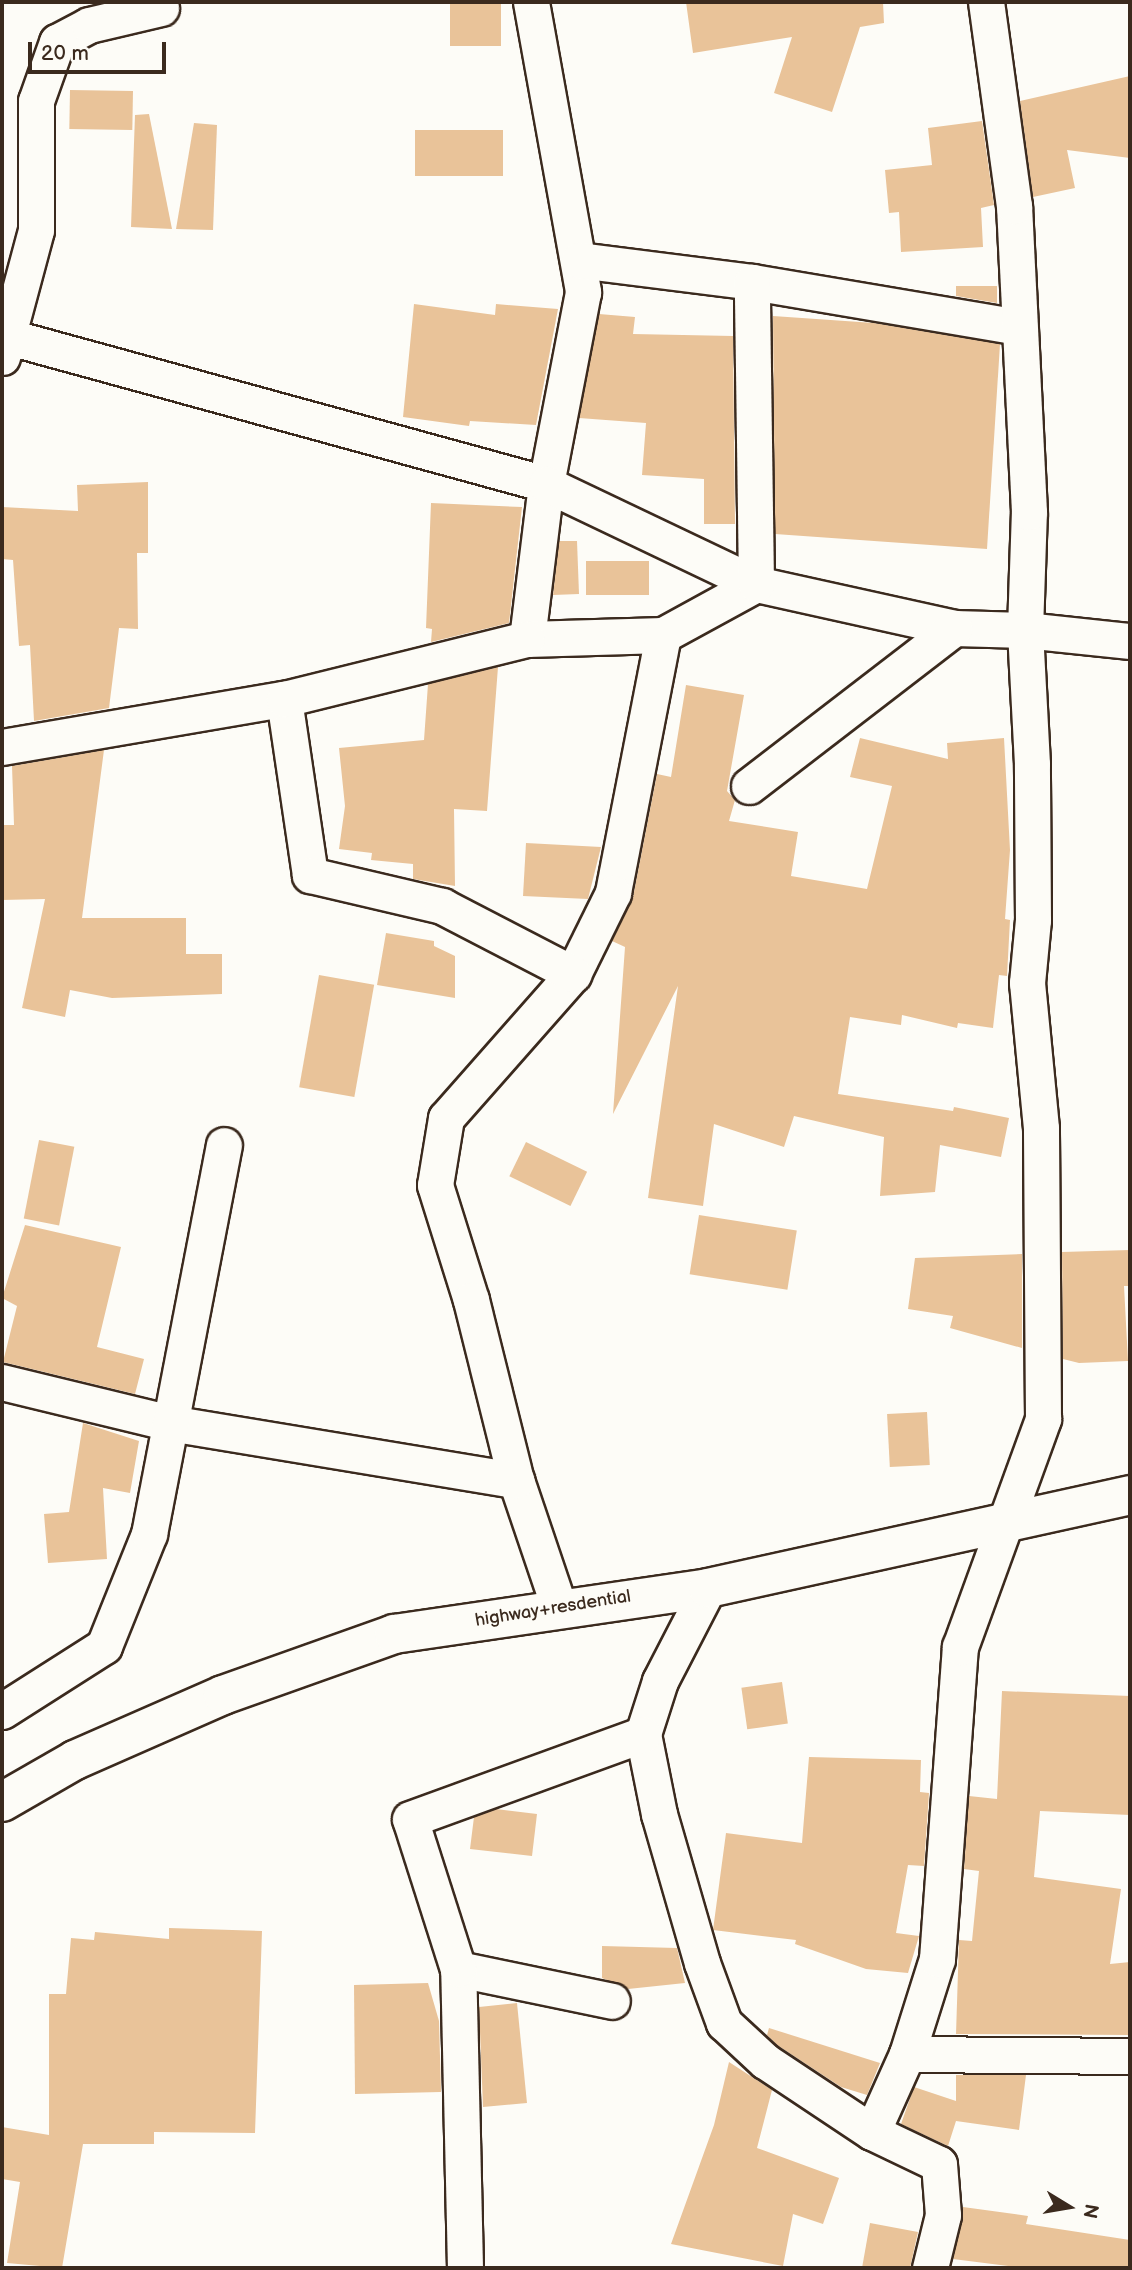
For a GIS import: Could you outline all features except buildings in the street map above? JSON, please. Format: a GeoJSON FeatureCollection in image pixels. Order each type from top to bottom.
{"type":"FeatureCollection","features":[{"type":"Feature","properties":{"kind":"highway","name":"highway+resdential"},"geometry":{"type":"LineString","coordinates":[[2,1802],[75,1760],[223,1695],[394,1634],[559,1607],[708,1588],[1130,1495]]}},
{"type":"Feature","properties":{"kind":"street"},"geometry":{"type":"LineString","coordinates":[[527,639],[546,484],[583,292],[531,2]]}},
{"type":"Feature","properties":{"kind":"street"},"geometry":{"type":"LineString","coordinates":[[872,2132],[907,2054],[937,1959],[960,1647],[1043,1419],[1041,1128],[1027,983],[1033,920],[1032,764],[1025,629],[1029,512],[1014,206],[986,2]]}},
{"type":"Feature","properties":{"kind":"street"},"geometry":{"type":"LineString","coordinates":[[162,8],[89,25],[57,42],[36,101],[36,230],[4,343],[546,484],[757,584],[954,628],[1025,629],[1130,641]]}},
{"type":"Feature","properties":{"kind":"street"},"geometry":{"type":"LineString","coordinates":[[579,260],[752,282],[1019,327]]}},
{"type":"Feature","properties":{"kind":"street"},"geometry":{"type":"LineString","coordinates":[[752,282],[757,584]]}},
{"type":"Feature","properties":{"kind":"street"},"geometry":{"type":"LineString","coordinates":[[2,747],[284,699],[527,639],[663,635],[757,584]]}},
{"type":"Feature","properties":{"kind":"street"},"geometry":{"type":"LineString","coordinates":[[749,786],[954,628]]}},
{"type":"Feature","properties":{"kind":"street"},"geometry":{"type":"LineString","coordinates":[[559,1607],[516,1480],[478,1326],[435,1185],[446,1118],[573,974],[614,893],[663,635]]}},
{"type":"Feature","properties":{"kind":"street"},"geometry":{"type":"LineString","coordinates":[[284,699],[310,875],[442,906],[573,974]]}},
{"type":"Feature","properties":{"kind":"street"},"geometry":{"type":"LineString","coordinates":[[2,1711],[104,1646],[149,1534],[224,1145]]}},
{"type":"Feature","properties":{"kind":"street"},"geometry":{"type":"LineString","coordinates":[[2,1382],[170,1423],[516,1480]]}},
{"type":"Feature","properties":{"kind":"street"},"geometry":{"type":"LineString","coordinates":[[708,1588],[660,1681],[643,1734],[659,1814],[724,2023],[765,2061],[872,2132],[939,2164],[943,2215],[930,2268]]}},
{"type":"Feature","properties":{"kind":"street"},"geometry":{"type":"LineString","coordinates":[[465,2268],[458,1969],[410,1819],[643,1734]]}},
{"type":"Feature","properties":{"kind":"street"},"geometry":{"type":"LineString","coordinates":[[458,1969],[612,2001]]}},
{"type":"Feature","properties":{"kind":"street"},"geometry":{"type":"LineString","coordinates":[[907,2054],[1130,2056]]}}]}
